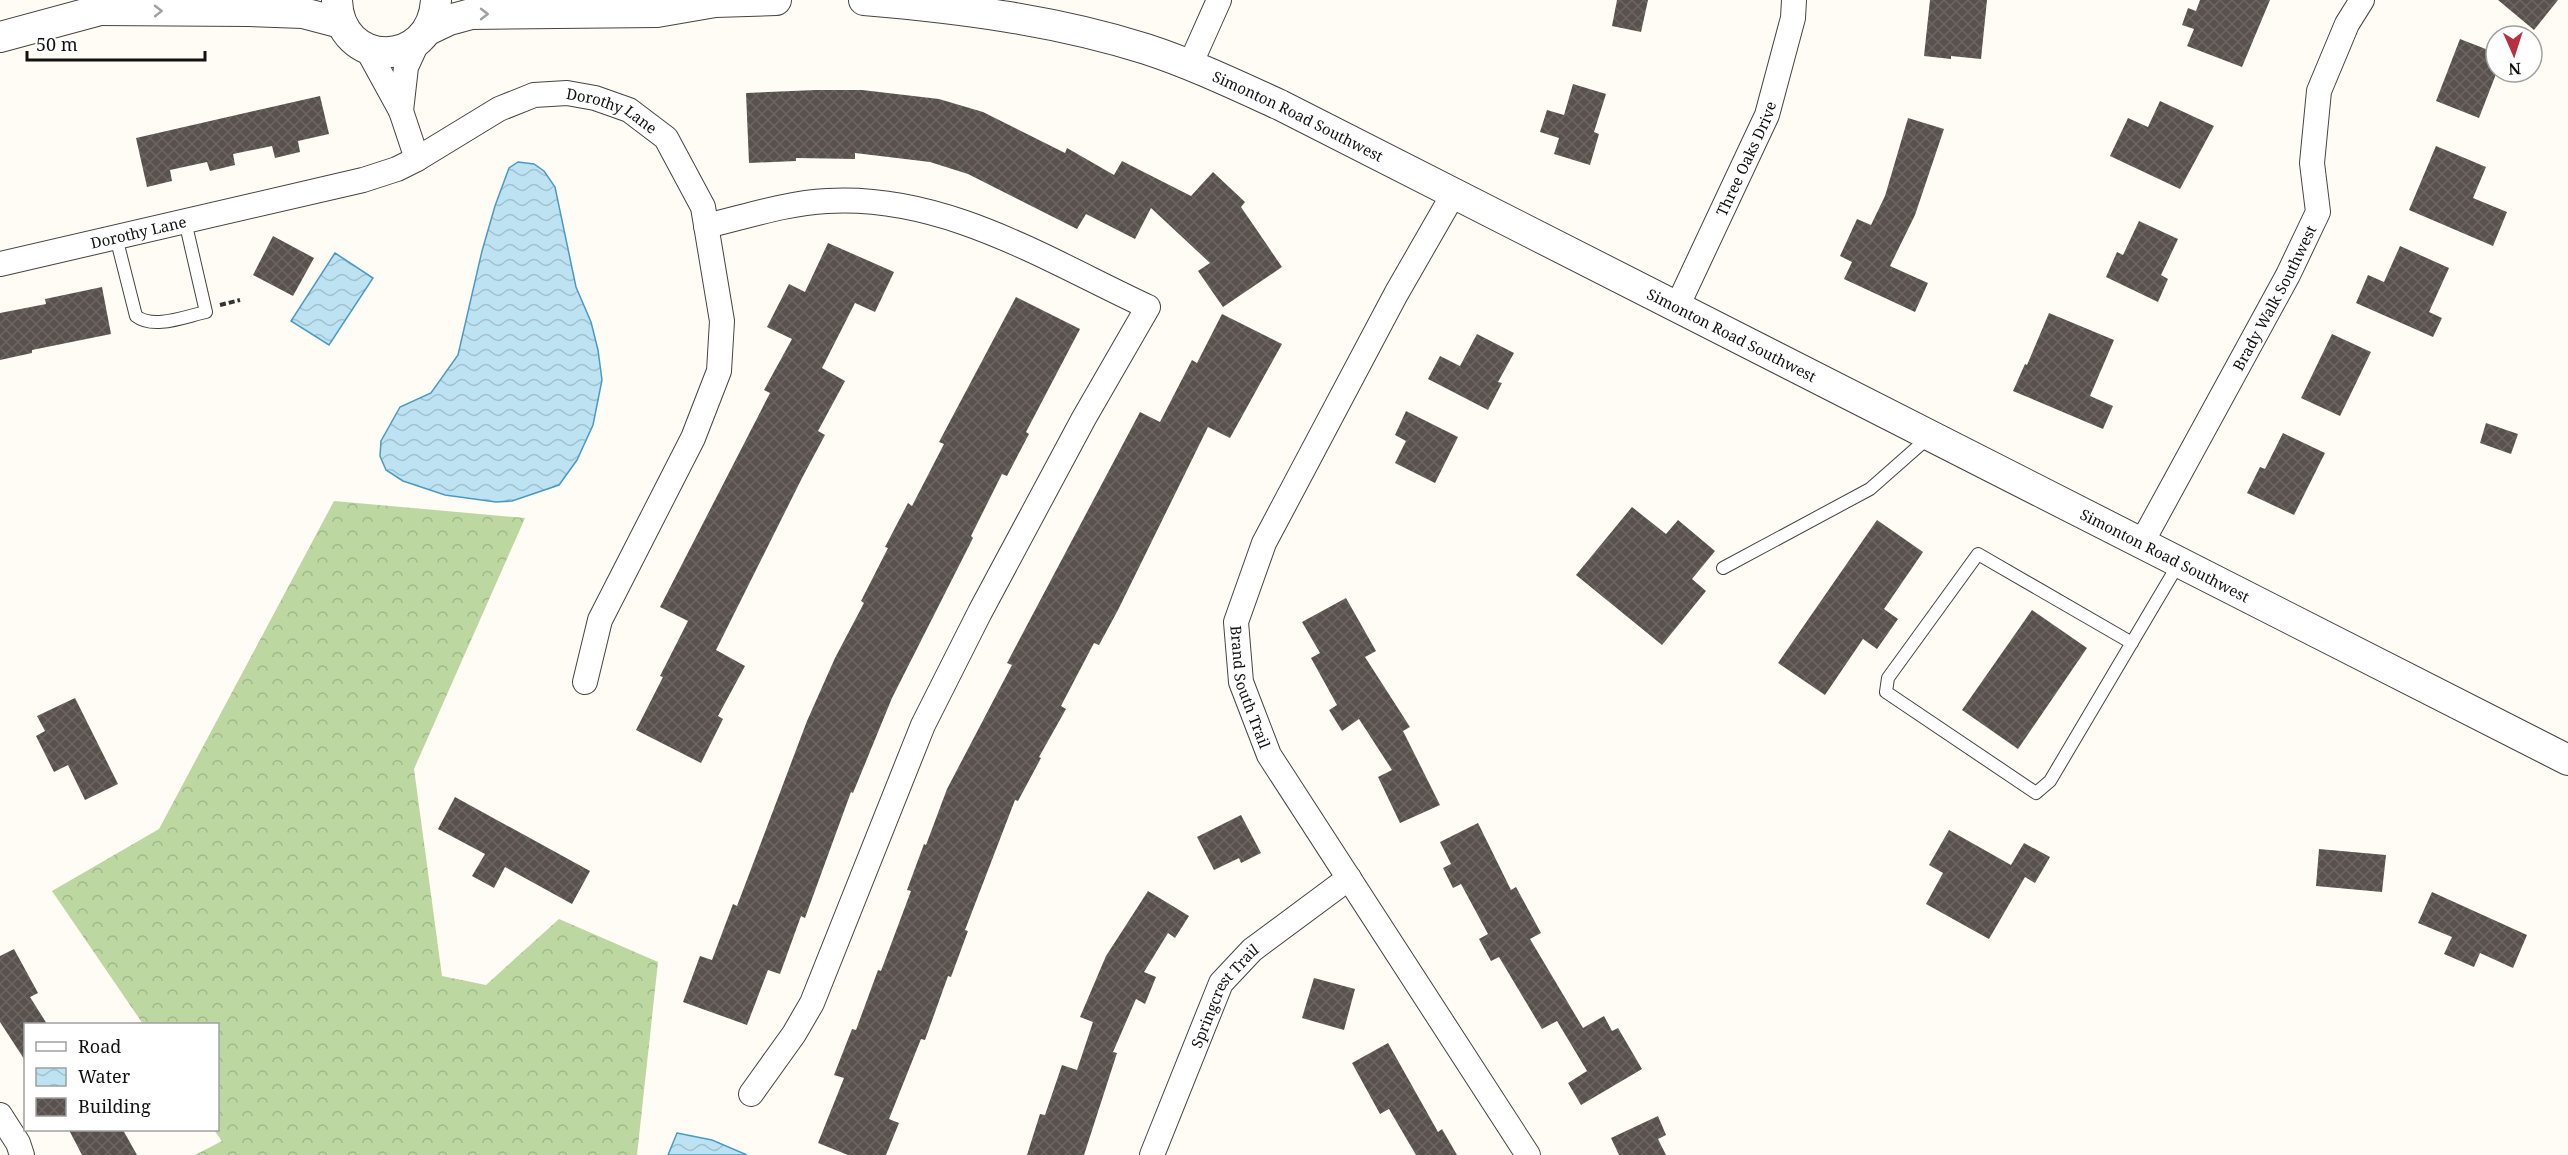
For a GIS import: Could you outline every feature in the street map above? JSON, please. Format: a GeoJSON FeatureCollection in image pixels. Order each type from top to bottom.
{"type":"FeatureCollection","features":[{"type":"Feature","properties":{"kind":"street"},"geometry":{"type":"LineString","coordinates":[[401,111],[406,67],[435,14],[436,0]]}},
{"type":"Feature","properties":{"kind":"street"},"geometry":{"type":"LineString","coordinates":[[0,37],[111,5],[303,13],[339,11],[353,40],[367,49],[384,53],[401,51],[449,20],[471,14],[657,12],[707,1],[776,0]]}},
{"type":"Feature","properties":{"kind":"street","name":"Simonton Road Southwest"},"geometry":{"type":"LineString","coordinates":[[864,0],[923,5],[1055,25],[1109,38],[1190,65],[1290,110],[1676,309],[2568,760]]}},
{"type":"Feature","properties":{"kind":"street"},"geometry":{"type":"LineString","coordinates":[[1190,65],[1219,0]]}},
{"type":"Feature","properties":{"kind":"street","name":"Three Oaks Drive"},"geometry":{"type":"LineString","coordinates":[[1676,309],[1767,115],[1793,18],[1794,0]]}},
{"type":"Feature","properties":{"kind":"street","name":"Brady Walk Southwest"},"geometry":{"type":"LineString","coordinates":[[2141,544],[2283,285],[2318,212],[2312,163],[2319,92],[2347,24],[2362,0]]}},
{"type":"Feature","properties":{"kind":"street"},"geometry":{"type":"LineString","coordinates":[[367,49],[401,111],[417,159]]}},
{"type":"Feature","properties":{"kind":"street","name":"Dorothy Lane"},"geometry":{"type":"LineString","coordinates":[[0,264],[363,180],[397,169],[499,109],[534,96],[567,93],[595,98],[629,110],[666,138],[703,207],[722,321],[719,371],[693,438],[600,620],[585,682]]}},
{"type":"Feature","properties":{"kind":"street","name":"Brand South Trail"},"geometry":{"type":"LineString","coordinates":[[1454,193],[1396,294],[1264,543],[1236,622],[1241,682],[1269,755],[1528,1155]]}},
{"type":"Feature","properties":{"kind":"street"},"geometry":{"type":"LineString","coordinates":[[706,226],[796,205],[824,201],[859,200],[922,209],[968,222],[1148,307],[1084,418],[980,612],[923,725],[812,1003],[794,1034],[751,1094]]}},
{"type":"Feature","properties":{"kind":"street","name":"Springcrest Trail"},"geometry":{"type":"LineString","coordinates":[[1152,1155],[1221,982],[1252,950],[1349,878]]}},
{"type":"Feature","properties":{"kind":"street"},"geometry":{"type":"LineString","coordinates":[[0,1115],[18,1143],[22,1155]]}},
{"type":"Feature","properties":{"kind":"lane"},"geometry":{"type":"LineString","coordinates":[[116,237],[136,316],[142,321],[156,323],[206,312],[185,221]]}},
{"type":"Feature","properties":{"kind":"lane"},"geometry":{"type":"LineString","coordinates":[[1723,568],[1870,489],[1929,437]]}},
{"type":"Feature","properties":{"kind":"lane"},"geometry":{"type":"LineString","coordinates":[[2132,643],[1978,554],[1888,678],[1886,692],[2036,793],[2049,781],[2132,643],[2179,564]]}},
{"type":"Feature","properties":{"kind":"green space"},"geometry":{"type":"Polygon","coordinates":[[[334,501],[525,518],[414,769],[442,976],[486,985],[559,919],[658,962],[637,1155],[195,1155],[222,1141],[215,1131],[219,1131],[219,1023],[142,1023],[52,891],[159,829],[334,501]]]}},
{"type":"Feature","properties":{"kind":"water"},"geometry":{"type":"Polygon","coordinates":[[[518,162],[534,164],[544,171],[555,187],[576,287],[591,322],[598,350],[602,380],[593,425],[577,460],[559,485],[512,501],[496,502],[445,495],[403,481],[386,470],[380,456],[381,441],[400,407],[431,393],[458,355],[495,206],[509,168],[518,162]]]}},
{"type":"Feature","properties":{"kind":"water"},"geometry":{"type":"Polygon","coordinates":[[[335,253],[373,278],[329,345],[291,321],[335,253]]]}},
{"type":"Feature","properties":{"kind":"water"},"geometry":{"type":"Polygon","coordinates":[[[677,1133],[712,1140],[747,1155],[668,1155],[677,1133]]]}},
{"type":"Feature","properties":{"kind":"building"},"geometry":{"type":"Polygon","coordinates":[[[1617,0],[1648,0],[1641,32],[1612,26],[1617,0]]]}},
{"type":"Feature","properties":{"kind":"building"},"geometry":{"type":"Polygon","coordinates":[[[1930,0],[1987,0],[1981,59],[1924,56],[1930,0]]]}},
{"type":"Feature","properties":{"kind":"building"},"geometry":{"type":"Polygon","coordinates":[[[2200,0],[2270,0],[2242,67],[2187,46],[2194,29],[2182,25],[2188,8],[2196,11],[2200,0]]]}},
{"type":"Feature","properties":{"kind":"building"},"geometry":{"type":"Polygon","coordinates":[[[2498,0],[2558,0],[2539,24],[2527,24],[2498,0]]]}},
{"type":"Feature","properties":{"kind":"building"},"geometry":{"type":"Polygon","coordinates":[[[2460,39],[2484,48],[2484,84],[2492,84],[2479,118],[2436,101],[2460,39]]]}},
{"type":"Feature","properties":{"kind":"building"},"geometry":{"type":"Polygon","coordinates":[[[1573,84],[1606,94],[1594,132],[1599,134],[1590,165],[1554,154],[1559,138],[1540,132],[1547,110],[1564,115],[1573,84]]]}},
{"type":"Feature","properties":{"kind":"building"},"geometry":{"type":"Polygon","coordinates":[[[862,90],[939,99],[983,112],[1065,153],[1067,148],[1114,175],[1122,161],[1191,196],[1213,172],[1245,202],[1241,207],[1282,267],[1223,307],[1198,271],[1210,263],[1151,208],[1135,239],[1086,214],[1077,229],[968,174],[930,162],[855,153],[855,159],[796,158],[796,161],[749,163],[746,93],[862,90]]]}},
{"type":"Feature","properties":{"kind":"building"},"geometry":{"type":"Polygon","coordinates":[[[320,96],[329,134],[298,141],[300,152],[275,158],[272,146],[233,154],[235,165],[210,171],[207,162],[170,170],[172,181],[147,187],[136,138],[320,96]]]}},
{"type":"Feature","properties":{"kind":"building"},"geometry":{"type":"Polygon","coordinates":[[[2160,101],[2214,126],[2180,189],[2110,156],[2128,118],[2148,127],[2160,101]]]}},
{"type":"Feature","properties":{"kind":"building"},"geometry":{"type":"Polygon","coordinates":[[[1908,118],[1944,129],[1915,215],[1890,266],[1928,283],[1915,312],[1844,279],[1852,262],[1840,256],[1857,219],[1871,225],[1885,196],[1908,118]]]}},
{"type":"Feature","properties":{"kind":"building"},"geometry":{"type":"Polygon","coordinates":[[[2436,146],[2486,167],[2473,198],[2507,212],[2493,246],[2409,210],[2436,146]]]}},
{"type":"Feature","properties":{"kind":"building"},"geometry":{"type":"Polygon","coordinates":[[[2139,221],[2178,239],[2161,275],[2168,279],[2158,302],[2106,277],[2117,252],[2123,255],[2139,221]]]}},
{"type":"Feature","properties":{"kind":"building"},"geometry":{"type":"Polygon","coordinates":[[[273,236],[314,258],[293,296],[253,275],[273,236]]]}},
{"type":"Feature","properties":{"kind":"building"},"geometry":{"type":"Polygon","coordinates":[[[828,243],[894,272],[875,312],[855,303],[822,368],[845,381],[818,431],[825,435],[716,650],[745,666],[718,716],[723,719],[701,763],[636,730],[688,621],[660,607],[770,393],[764,390],[792,339],[767,327],[789,284],[805,292],[828,243]]]}},
{"type":"Feature","properties":{"kind":"building"},"geometry":{"type":"Polygon","coordinates":[[[2400,246],[2449,268],[2429,312],[2442,318],[2433,337],[2356,303],[2368,275],[2384,282],[2400,246]]]}},
{"type":"Feature","properties":{"kind":"building"},"geometry":{"type":"Polygon","coordinates":[[[102,287],[111,334],[32,350],[32,353],[0,360],[0,313],[46,304],[45,299],[102,287]]]}},
{"type":"Feature","properties":{"kind":"building"},"geometry":{"type":"Polygon","coordinates":[[[1016,297],[1080,329],[1026,432],[1029,434],[1007,476],[1002,474],[971,536],[973,538],[892,698],[853,793],[851,792],[805,918],[801,916],[780,974],[768,970],[747,1025],[683,1002],[700,956],[712,960],[733,904],[737,906],[807,721],[835,658],[864,603],[861,601],[888,548],[885,547],[908,503],[912,506],[944,444],[939,442],[1016,297]]]}},
{"type":"Feature","properties":{"kind":"building"},"geometry":{"type":"Polygon","coordinates":[[[2049,313],[2114,340],[2090,396],[2113,406],[2103,429],[2013,391],[2025,364],[2027,365],[2049,313]]]}},
{"type":"Feature","properties":{"kind":"building"},"geometry":{"type":"Polygon","coordinates":[[[1222,314],[1282,344],[1230,438],[1208,427],[1118,610],[1099,645],[1094,643],[1061,706],[1066,709],[1018,801],[1015,800],[965,930],[968,931],[951,977],[948,976],[925,1040],[921,1039],[889,1119],[899,1123],[886,1155],[848,1155],[818,1143],[844,1078],[834,1075],[852,1029],[856,1030],[878,970],[881,971],[911,891],[907,890],[924,844],[926,845],[947,789],[1012,665],[1007,663],[1140,412],[1160,422],[1192,360],[1197,363],[1222,314]]]}},
{"type":"Feature","properties":{"kind":"building"},"geometry":{"type":"Polygon","coordinates":[[[1477,334],[1514,353],[1498,382],[1502,383],[1488,410],[1428,379],[1440,356],[1460,366],[1477,334]]]}},
{"type":"Feature","properties":{"kind":"building"},"geometry":{"type":"Polygon","coordinates":[[[2332,334],[2371,352],[2340,416],[2301,398],[2332,334]]]}},
{"type":"Feature","properties":{"kind":"building"},"geometry":{"type":"Polygon","coordinates":[[[1406,411],[1458,437],[1435,483],[1395,463],[1406,441],[1395,435],[1406,411]]]}},
{"type":"Feature","properties":{"kind":"building"},"geometry":{"type":"Polygon","coordinates":[[[2486,423],[2518,434],[2511,454],[2480,443],[2486,423]]]}},
{"type":"Feature","properties":{"kind":"building"},"geometry":{"type":"Polygon","coordinates":[[[2283,433],[2325,453],[2294,515],[2247,493],[2260,467],[2265,469],[2283,433]]]}},
{"type":"Feature","properties":{"kind":"building"},"geometry":{"type":"Polygon","coordinates":[[[1632,507],[1666,534],[1678,520],[1715,551],[1692,579],[1706,591],[1662,645],[1576,575],[1632,507]]]}},
{"type":"Feature","properties":{"kind":"building"},"geometry":{"type":"Polygon","coordinates":[[[1877,520],[1923,552],[1884,609],[1898,619],[1877,649],[1863,639],[1825,695],[1778,663],[1877,520]]]}},
{"type":"Feature","properties":{"kind":"building"},"geometry":{"type":"Polygon","coordinates":[[[1346,598],[1376,651],[1365,657],[1410,727],[1403,731],[1440,805],[1400,823],[1378,777],[1392,770],[1359,719],[1342,731],[1329,710],[1337,705],[1311,658],[1320,653],[1302,622],[1346,598]]]}},
{"type":"Feature","properties":{"kind":"building"},"geometry":{"type":"Polygon","coordinates":[[[2032,610],[2087,648],[2018,749],[1962,710],[2032,610]]]}},
{"type":"Feature","properties":{"kind":"building"},"geometry":{"type":"Polygon","coordinates":[[[75,698],[118,784],[85,800],[68,765],[54,772],[36,736],[45,731],[37,716],[75,698]]]}},
{"type":"Feature","properties":{"kind":"building"},"geometry":{"type":"Polygon","coordinates":[[[455,797],[590,871],[572,904],[505,867],[494,888],[472,876],[485,854],[438,829],[455,797]]]}},
{"type":"Feature","properties":{"kind":"building"},"geometry":{"type":"Polygon","coordinates":[[[1241,815],[1261,853],[1241,863],[1239,858],[1214,870],[1197,837],[1241,815]]]}},
{"type":"Feature","properties":{"kind":"building"},"geometry":{"type":"Polygon","coordinates":[[[1478,823],[1511,890],[1516,887],[1541,933],[1530,939],[1583,1028],[1604,1016],[1612,1031],[1618,1028],[1642,1069],[1581,1105],[1568,1083],[1587,1071],[1557,1021],[1542,1029],[1499,957],[1491,961],[1479,939],[1488,934],[1461,884],[1453,888],[1443,868],[1451,864],[1440,842],[1478,823]]]}},
{"type":"Feature","properties":{"kind":"building"},"geometry":{"type":"Polygon","coordinates":[[[1949,830],[2011,865],[2024,843],[2050,857],[2035,883],[2025,877],[1989,939],[1926,904],[1943,873],[1929,865],[1949,830]]]}},
{"type":"Feature","properties":{"kind":"building"},"geometry":{"type":"Polygon","coordinates":[[[2319,849],[2386,855],[2382,892],[2316,886],[2319,849]]]}},
{"type":"Feature","properties":{"kind":"building"},"geometry":{"type":"Polygon","coordinates":[[[1148,891],[1189,916],[1175,938],[1168,933],[1144,972],[1156,977],[1145,1004],[1136,999],[1113,1052],[1117,1053],[1084,1155],[1027,1155],[1040,1114],[1045,1115],[1062,1065],[1077,1070],[1093,1022],[1080,1017],[1106,956],[1148,891]]]}},
{"type":"Feature","properties":{"kind":"building"},"geometry":{"type":"Polygon","coordinates":[[[2432,892],[2527,935],[2513,968],[2480,953],[2474,967],[2444,954],[2452,937],[2418,923],[2432,892]]]}},
{"type":"Feature","properties":{"kind":"building"},"geometry":{"type":"Polygon","coordinates":[[[14,949],[38,993],[30,997],[46,1023],[24,1023],[24,1059],[0,1022],[0,956],[14,949]]]}},
{"type":"Feature","properties":{"kind":"building"},"geometry":{"type":"Polygon","coordinates":[[[1314,978],[1355,989],[1344,1030],[1302,1018],[1314,978]]]}},
{"type":"Feature","properties":{"kind":"building"},"geometry":{"type":"Polygon","coordinates":[[[1388,1043],[1438,1132],[1442,1129],[1457,1155],[1416,1155],[1389,1109],[1380,1114],[1352,1063],[1388,1043]]]}},
{"type":"Feature","properties":{"kind":"building"},"geometry":{"type":"Polygon","coordinates":[[[1658,1116],[1666,1135],[1658,1139],[1666,1155],[1619,1155],[1611,1138],[1658,1116]]]}},
{"type":"Feature","properties":{"kind":"building"},"geometry":{"type":"Polygon","coordinates":[[[70,1131],[124,1131],[137,1155],[82,1155],[70,1131]]]}}]}
